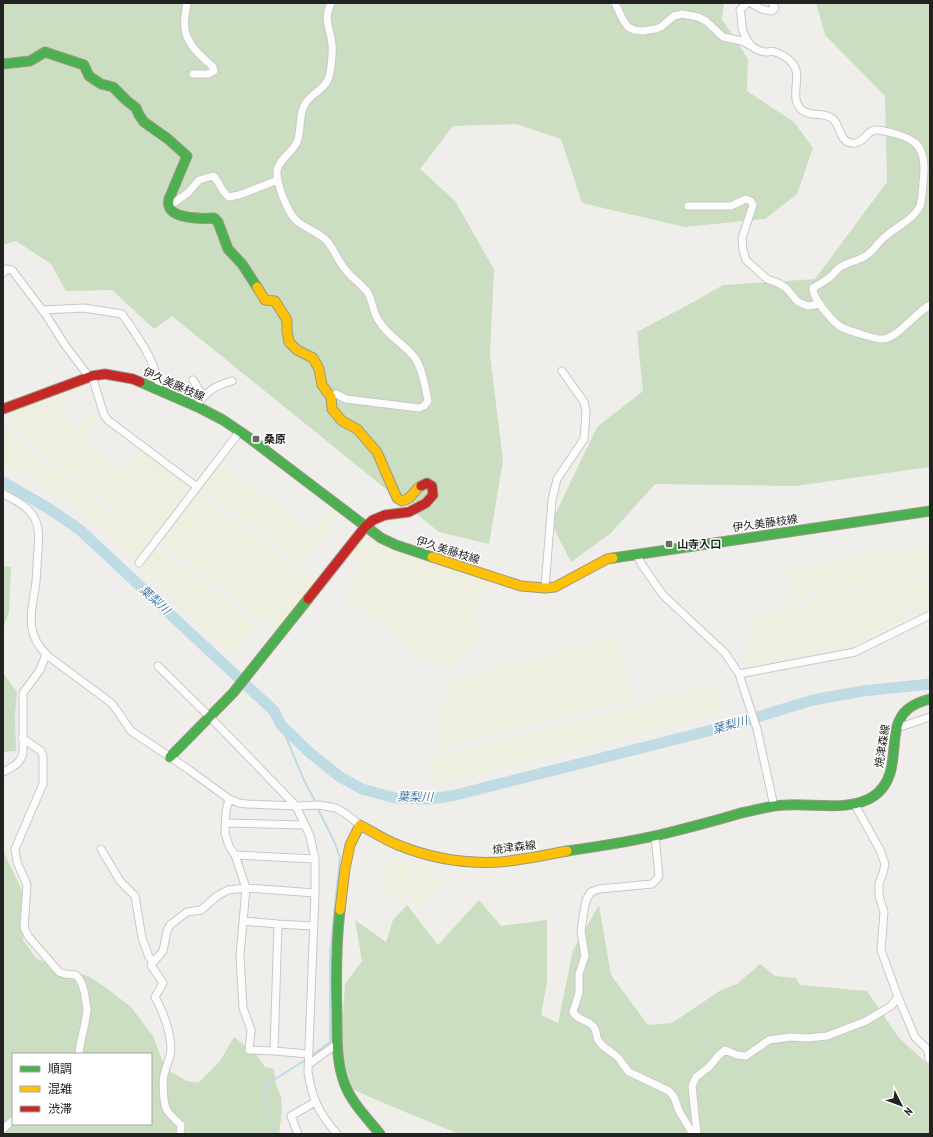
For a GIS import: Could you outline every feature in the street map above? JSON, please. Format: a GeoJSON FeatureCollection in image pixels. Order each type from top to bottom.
{"type":"FeatureCollection","features":[{"type":"Feature","properties":{"kind":"main road"},"geometry":{"type":"LineString","coordinates":[[3,64],[30,61],[45,52],[84,65],[89,76],[100,84],[113,87],[136,108],[144,122],[168,139],[187,156],[169,199],[169,206],[176,213],[205,219],[214,218],[218,222],[228,249],[242,264],[265,300],[275,301],[287,320],[289,342],[297,350],[313,358],[319,370],[322,384],[331,397],[332,409],[342,421],[357,429],[377,452],[397,498],[402,501],[409,498],[418,488],[427,483],[432,486],[433,495],[426,503],[409,512],[385,515],[373,520],[366,527],[248,676],[170,758]]}},
{"type":"Feature","properties":{"kind":"main road","name":"伊久美藤枝線"},"geometry":{"type":"LineString","coordinates":[[3,409],[91,377],[105,374],[133,379],[223,420],[240,431],[381,538],[396,545],[521,586],[545,588],[555,587],[607,558],[930,511]]}},
{"type":"Feature","properties":{"kind":"main road","name":"焼津森線"},"geometry":{"type":"LineString","coordinates":[[360,825],[390,841],[419,852],[448,859],[490,862],[518,859],[655,836],[774,806],[802,804],[835,805],[854,803],[867,800],[884,787],[892,769],[897,724],[902,715],[909,708],[930,699]]}},
{"type":"Feature","properties":{"kind":"main road"},"geometry":{"type":"LineString","coordinates":[[360,825],[350,845],[345,869],[338,929],[336,966],[337,1044],[340,1071],[345,1086],[352,1099],[380,1134]]}},
{"type":"Feature","properties":{"kind":"street"},"geometry":{"type":"LineString","coordinates":[[188,3],[184,28],[194,49],[213,67],[214,71],[208,74],[194,74]]}},
{"type":"Feature","properties":{"kind":"street"},"geometry":{"type":"LineString","coordinates":[[331,3],[327,12],[332,45],[330,76],[327,82],[304,104],[301,112],[300,134],[297,143],[279,165],[277,170],[278,180],[290,214],[296,221],[319,234],[327,241],[343,268],[367,292],[378,320],[383,327],[414,357],[419,366],[428,401],[424,406],[419,408],[346,399],[336,394],[331,397]]}},
{"type":"Feature","properties":{"kind":"street"},"geometry":{"type":"LineString","coordinates":[[614,3],[623,20],[634,30],[643,31],[655,29],[661,27],[674,16],[682,14],[698,17],[706,21],[723,36],[742,41],[757,50],[775,52],[786,58],[797,70],[796,98],[801,110],[809,114],[829,116],[835,121],[842,138],[848,143],[862,141],[871,131],[876,130],[909,138],[916,143],[923,156],[924,168],[920,205],[904,224],[886,236],[866,256],[839,268],[830,277],[813,288],[812,292],[833,320],[842,328],[875,338],[884,339],[901,330],[919,312],[930,305]]}},
{"type":"Feature","properties":{"kind":"street"},"geometry":{"type":"LineString","coordinates":[[747,3],[740,10],[743,30],[749,45]]}},
{"type":"Feature","properties":{"kind":"street"},"geometry":{"type":"LineString","coordinates":[[751,3],[767,11],[772,11],[775,8],[772,3]]}},
{"type":"Feature","properties":{"kind":"street"},"geometry":{"type":"LineString","coordinates":[[169,206],[188,193],[198,180],[213,176],[224,194],[229,197],[239,196],[278,180]]}},
{"type":"Feature","properties":{"kind":"street"},"geometry":{"type":"LineString","coordinates":[[688,206],[731,206],[746,199],[751,201],[753,205],[742,238],[746,260],[767,279],[786,288],[798,302],[808,306],[820,304]]}},
{"type":"Feature","properties":{"kind":"street"},"geometry":{"type":"LineString","coordinates":[[3,273],[7,269],[12,270],[43,310],[65,345],[91,377],[104,415],[109,421],[197,487]]}},
{"type":"Feature","properties":{"kind":"street"},"geometry":{"type":"LineString","coordinates":[[43,310],[84,308],[122,314],[147,352],[159,382],[159,391]]}},
{"type":"Feature","properties":{"kind":"street"},"geometry":{"type":"LineString","coordinates":[[545,588],[552,500],[558,479],[584,439],[586,412],[584,402],[562,371]]}},
{"type":"Feature","properties":{"kind":"street"},"geometry":{"type":"LineString","coordinates":[[193,380],[203,396]]}},
{"type":"Feature","properties":{"kind":"street"},"geometry":{"type":"LineString","coordinates":[[195,406],[211,389],[219,384],[232,381]]}},
{"type":"Feature","properties":{"kind":"street"},"geometry":{"type":"LineString","coordinates":[[139,563],[240,431]]}},
{"type":"Feature","properties":{"kind":"street"},"geometry":{"type":"LineString","coordinates":[[3,494],[30,511],[36,519],[39,529],[36,580],[31,611],[31,627],[37,643],[46,654],[110,702],[131,731],[188,769],[229,799],[247,804],[296,806],[316,805],[336,808],[360,825]]}},
{"type":"Feature","properties":{"kind":"street"},"geometry":{"type":"LineString","coordinates":[[636,554],[663,595],[726,653],[739,674],[757,729],[774,806]]}},
{"type":"Feature","properties":{"kind":"street"},"geometry":{"type":"LineString","coordinates":[[739,674],[856,652],[930,615]]}},
{"type":"Feature","properties":{"kind":"street"},"geometry":{"type":"LineString","coordinates":[[3,772],[16,765],[23,754],[23,694],[40,670],[46,654]]}},
{"type":"Feature","properties":{"kind":"street"},"geometry":{"type":"LineString","coordinates":[[158,666],[210,717],[296,806],[310,836],[315,859],[315,893],[308,1072],[310,1086],[315,1102],[337,1134]]}},
{"type":"Feature","properties":{"kind":"street"},"geometry":{"type":"LineString","coordinates":[[897,724],[903,726],[930,717]]}},
{"type":"Feature","properties":{"kind":"street"},"geometry":{"type":"LineString","coordinates":[[22,738],[41,751],[43,756],[43,784],[16,849],[17,862],[27,885],[24,928],[28,936],[59,972],[76,975],[80,979],[87,1008],[79,1053]]}},
{"type":"Feature","properties":{"kind":"street"},"geometry":{"type":"LineString","coordinates":[[229,799],[226,811],[225,833],[229,846],[235,855],[246,888],[240,956],[243,1008],[251,1030],[249,1050],[309,1054]]}},
{"type":"Feature","properties":{"kind":"street"},"geometry":{"type":"LineString","coordinates":[[854,803],[880,850],[885,864],[879,884],[879,896],[884,912],[881,950],[898,997],[915,1037],[928,1050],[930,1059]]}},
{"type":"Feature","properties":{"kind":"street"},"geometry":{"type":"LineString","coordinates":[[226,823],[304,824]]}},
{"type":"Feature","properties":{"kind":"street"},"geometry":{"type":"LineString","coordinates":[[655,836],[659,876],[652,884],[599,889],[591,892],[587,898],[581,931],[585,956],[579,974],[579,993],[573,1012],[576,1016],[590,1023],[594,1027],[597,1039],[619,1059],[624,1068],[629,1072],[668,1091],[674,1097],[679,1111],[694,1134]]}},
{"type":"Feature","properties":{"kind":"street"},"geometry":{"type":"LineString","coordinates":[[101,849],[120,881],[135,896],[142,938],[149,957],[153,961]]}},
{"type":"Feature","properties":{"kind":"street"},"geometry":{"type":"LineString","coordinates":[[235,855],[315,859]]}},
{"type":"Feature","properties":{"kind":"street"},"geometry":{"type":"LineString","coordinates":[[180,1134],[181,1125],[167,1109],[163,1082],[170,1056],[170,1044],[162,1008],[155,997],[163,983],[151,965],[163,951],[167,931],[170,925],[187,912],[201,910],[217,896],[228,890],[246,888],[315,893]]}},
{"type":"Feature","properties":{"kind":"street"},"geometry":{"type":"LineString","coordinates":[[243,921],[313,926]]}},
{"type":"Feature","properties":{"kind":"street"},"geometry":{"type":"LineString","coordinates":[[274,1051],[278,924]]}},
{"type":"Feature","properties":{"kind":"street"},"geometry":{"type":"LineString","coordinates":[[697,1134],[692,1086],[696,1077],[709,1067],[725,1050],[737,1056],[746,1056],[769,1040],[790,1037],[807,1038],[827,1036],[866,1020],[892,1006],[898,997]]}},
{"type":"Feature","properties":{"kind":"street"},"geometry":{"type":"LineString","coordinates":[[309,1064],[337,1044]]}},
{"type":"Feature","properties":{"kind":"street"},"geometry":{"type":"LineString","coordinates":[[298,1134],[291,1116],[315,1102]]}},
{"type":"Feature","properties":{"kind":"street"},"geometry":{"type":"LineString","coordinates":[[3,1129],[12,1121]]}},
{"type":"Feature","properties":{"kind":"green space"},"geometry":{"type":"Polygon","coordinates":[[[3,3],[724,3],[722,19],[748,59],[747,91],[794,122],[813,148],[797,194],[765,219],[685,227],[582,203],[561,139],[516,124],[453,126],[420,169],[455,201],[494,269],[490,355],[503,460],[489,544],[439,532],[172,316],[154,329],[112,290],[66,291],[51,264],[16,241],[3,245],[3,3]]]}},
{"type":"Feature","properties":{"kind":"green space"},"geometry":{"type":"Polygon","coordinates":[[[816,3],[930,3],[930,467],[795,486],[655,484],[611,533],[571,562],[551,523],[597,427],[643,391],[637,332],[723,285],[815,279],[887,182],[885,96],[825,35],[816,3]]]}},
{"type":"Feature","properties":{"kind":"green space"},"geometry":{"type":"Polygon","coordinates":[[[66,392],[65,415],[69,418],[68,425],[79,428],[95,409],[96,416],[93,430],[84,442],[124,473],[141,451],[191,488],[153,539],[19,435],[14,427],[9,415],[11,412],[66,392]]]}},
{"type":"Feature","properties":{"kind":"green space"},"geometry":{"type":"Polygon","coordinates":[[[3,420],[14,438],[149,542],[135,560],[92,521],[37,480],[3,462],[3,420]]]}},
{"type":"Feature","properties":{"kind":"green space"},"geometry":{"type":"Polygon","coordinates":[[[220,461],[311,531],[331,506],[341,514],[301,565],[200,486],[220,461]]]}},
{"type":"Feature","properties":{"kind":"green space"},"geometry":{"type":"Polygon","coordinates":[[[197,492],[315,582],[277,631],[159,541],[197,492]]]}},
{"type":"Feature","properties":{"kind":"green space"},"geometry":{"type":"Polygon","coordinates":[[[363,535],[385,548],[492,583],[471,612],[486,625],[452,666],[442,658],[434,667],[344,596],[363,570],[346,556],[363,535]]]}},
{"type":"Feature","properties":{"kind":"green space"},"geometry":{"type":"Polygon","coordinates":[[[154,546],[256,624],[231,656],[140,566],[154,546]]]}},
{"type":"Feature","properties":{"kind":"green space"},"geometry":{"type":"Polygon","coordinates":[[[930,546],[930,575],[905,577],[872,584],[870,554],[930,546]]]}},
{"type":"Feature","properties":{"kind":"green space"},"geometry":{"type":"Polygon","coordinates":[[[867,554],[868,584],[815,596],[810,566],[867,554]]]}},
{"type":"Feature","properties":{"kind":"green space"},"geometry":{"type":"Polygon","coordinates":[[[3,566],[11,567],[9,613],[3,628],[3,566]]]}},
{"type":"Feature","properties":{"kind":"green space"},"geometry":{"type":"Polygon","coordinates":[[[806,567],[812,596],[782,604],[791,588],[787,570],[806,567]]]}},
{"type":"Feature","properties":{"kind":"green space"},"geometry":{"type":"Polygon","coordinates":[[[930,579],[930,608],[911,617],[903,580],[930,579]]]}},
{"type":"Feature","properties":{"kind":"green space"},"geometry":{"type":"Polygon","coordinates":[[[899,580],[907,618],[863,641],[858,589],[899,580]]]}},
{"type":"Feature","properties":{"kind":"green space"},"geometry":{"type":"Polygon","coordinates":[[[854,590],[861,641],[810,653],[806,603],[854,590]]]}},
{"type":"Feature","properties":{"kind":"green space"},"geometry":{"type":"Polygon","coordinates":[[[802,604],[808,654],[746,665],[744,655],[754,634],[751,616],[802,604]]]}},
{"type":"Feature","properties":{"kind":"green space"},"geometry":{"type":"Polygon","coordinates":[[[616,637],[632,700],[449,747],[436,749],[448,682],[616,637]]]}},
{"type":"Feature","properties":{"kind":"green space"},"geometry":{"type":"Polygon","coordinates":[[[3,673],[17,692],[15,715],[16,751],[3,752],[3,673]]]}},
{"type":"Feature","properties":{"kind":"green space"},"geometry":{"type":"Polygon","coordinates":[[[714,685],[722,713],[470,777],[443,783],[430,784],[434,757],[714,685]]]}},
{"type":"Feature","properties":{"kind":"green space"},"geometry":{"type":"Polygon","coordinates":[[[3,851],[23,892],[23,940],[36,958],[59,969],[88,976],[131,1007],[153,1036],[164,1065],[173,1073],[187,1081],[198,1083],[220,1061],[234,1037],[256,1054],[265,1067],[274,1069],[276,1085],[281,1096],[282,1111],[279,1134],[3,1134],[3,851]]]}},
{"type":"Feature","properties":{"kind":"green space"},"geometry":{"type":"Polygon","coordinates":[[[386,859],[412,865],[407,877],[407,894],[388,897],[381,885],[386,859]]]}},
{"type":"Feature","properties":{"kind":"green space"},"geometry":{"type":"Polygon","coordinates":[[[417,864],[429,865],[443,882],[418,912],[411,900],[411,876],[417,864]]]}},
{"type":"Feature","properties":{"kind":"green space"},"geometry":{"type":"Polygon","coordinates":[[[479,900],[501,926],[547,920],[547,982],[541,1015],[558,1023],[573,950],[599,905],[611,975],[648,1025],[672,1023],[721,990],[737,984],[760,964],[775,976],[796,978],[800,985],[867,991],[899,1038],[930,1066],[930,1134],[459,1134],[352,1089],[341,1049],[345,984],[362,961],[355,920],[386,942],[393,920],[407,905],[438,945],[479,900]]]}},
{"type":"Feature","properties":{"kind":"waterway","name":"葉梨川"},"geometry":{"type":"LineString","coordinates":[[3,482],[48,508],[80,530],[274,711],[281,725],[309,752],[340,777],[362,789],[395,798],[428,799],[452,796],[728,726],[813,700],[863,691],[930,684]]}},
{"type":"Feature","properties":{"kind":"waterway"},"geometry":{"type":"LineString","coordinates":[[281,725],[303,778],[316,803]]}},
{"type":"Feature","properties":{"kind":"waterway"},"geometry":{"type":"LineString","coordinates":[[311,1056],[330,1042],[330,953],[340,857],[334,841],[317,807]]}},
{"type":"Feature","properties":{"kind":"waterway"},"geometry":{"type":"LineString","coordinates":[[276,1134],[268,1114],[265,1096],[269,1083],[307,1059]]}},
{"type":"Feature","properties":{"kind":"traffic: fast"},"geometry":{"type":"LineString","coordinates":[[3,64],[30,61],[45,52],[84,65],[89,76],[101,84],[113,87],[136,108],[144,122],[168,139],[187,156],[169,199],[171,210],[182,216],[214,218],[218,222],[228,249],[242,264],[257,287]]}},
{"type":"Feature","properties":{"kind":"traffic: fast"},"geometry":{"type":"LineString","coordinates":[[140,382],[200,408],[223,420],[248,437],[381,538],[396,545],[432,557]]}},
{"type":"Feature","properties":{"kind":"traffic: fast"},"geometry":{"type":"LineString","coordinates":[[613,558],[930,511]]}},
{"type":"Feature","properties":{"kind":"traffic: fast"},"geometry":{"type":"LineString","coordinates":[[170,757],[233,693],[308,599]]}},
{"type":"Feature","properties":{"kind":"traffic: fast"},"geometry":{"type":"LineString","coordinates":[[567,851],[645,838],[741,813],[780,805],[832,806],[854,804],[865,801],[874,796],[884,786],[889,776],[897,728],[901,718],[908,709],[930,699]]}},
{"type":"Feature","properties":{"kind":"traffic: fast"},"geometry":{"type":"LineString","coordinates":[[340,910],[336,974],[337,1040],[340,1067],[348,1092],[380,1134]]}},
{"type":"Feature","properties":{"kind":"traffic: slow"},"geometry":{"type":"LineString","coordinates":[[257,287],[265,300],[275,301],[287,320],[289,342],[297,350],[313,358],[319,369],[322,385],[331,397],[332,409],[342,421],[357,429],[377,452],[397,498],[402,501],[409,498],[421,486]]}},
{"type":"Feature","properties":{"kind":"traffic: slow"},"geometry":{"type":"LineString","coordinates":[[432,557],[521,586],[545,588],[555,587],[607,559],[613,558]]}},
{"type":"Feature","properties":{"kind":"traffic: slow"},"geometry":{"type":"LineString","coordinates":[[340,910],[345,869],[350,845],[360,825],[388,841],[410,850],[435,857],[461,861],[500,862],[526,859],[567,851]]}},
{"type":"Feature","properties":{"kind":"traffic: jam"},"geometry":{"type":"LineString","coordinates":[[3,409],[92,376],[105,374],[133,379],[140,382]]}},
{"type":"Feature","properties":{"kind":"traffic: jam"},"geometry":{"type":"LineString","coordinates":[[308,599],[365,527],[373,520],[385,515],[409,512],[426,503],[433,495],[432,486],[427,483],[421,486]]}},
{"type":"Feature","properties":{"kind":"place","name":"桑原"},"geometry":{"type":"Point","coordinates":[256,439]}},
{"type":"Feature","properties":{"kind":"place","name":"山寺入口"},"geometry":{"type":"Point","coordinates":[669,544]}}]}
